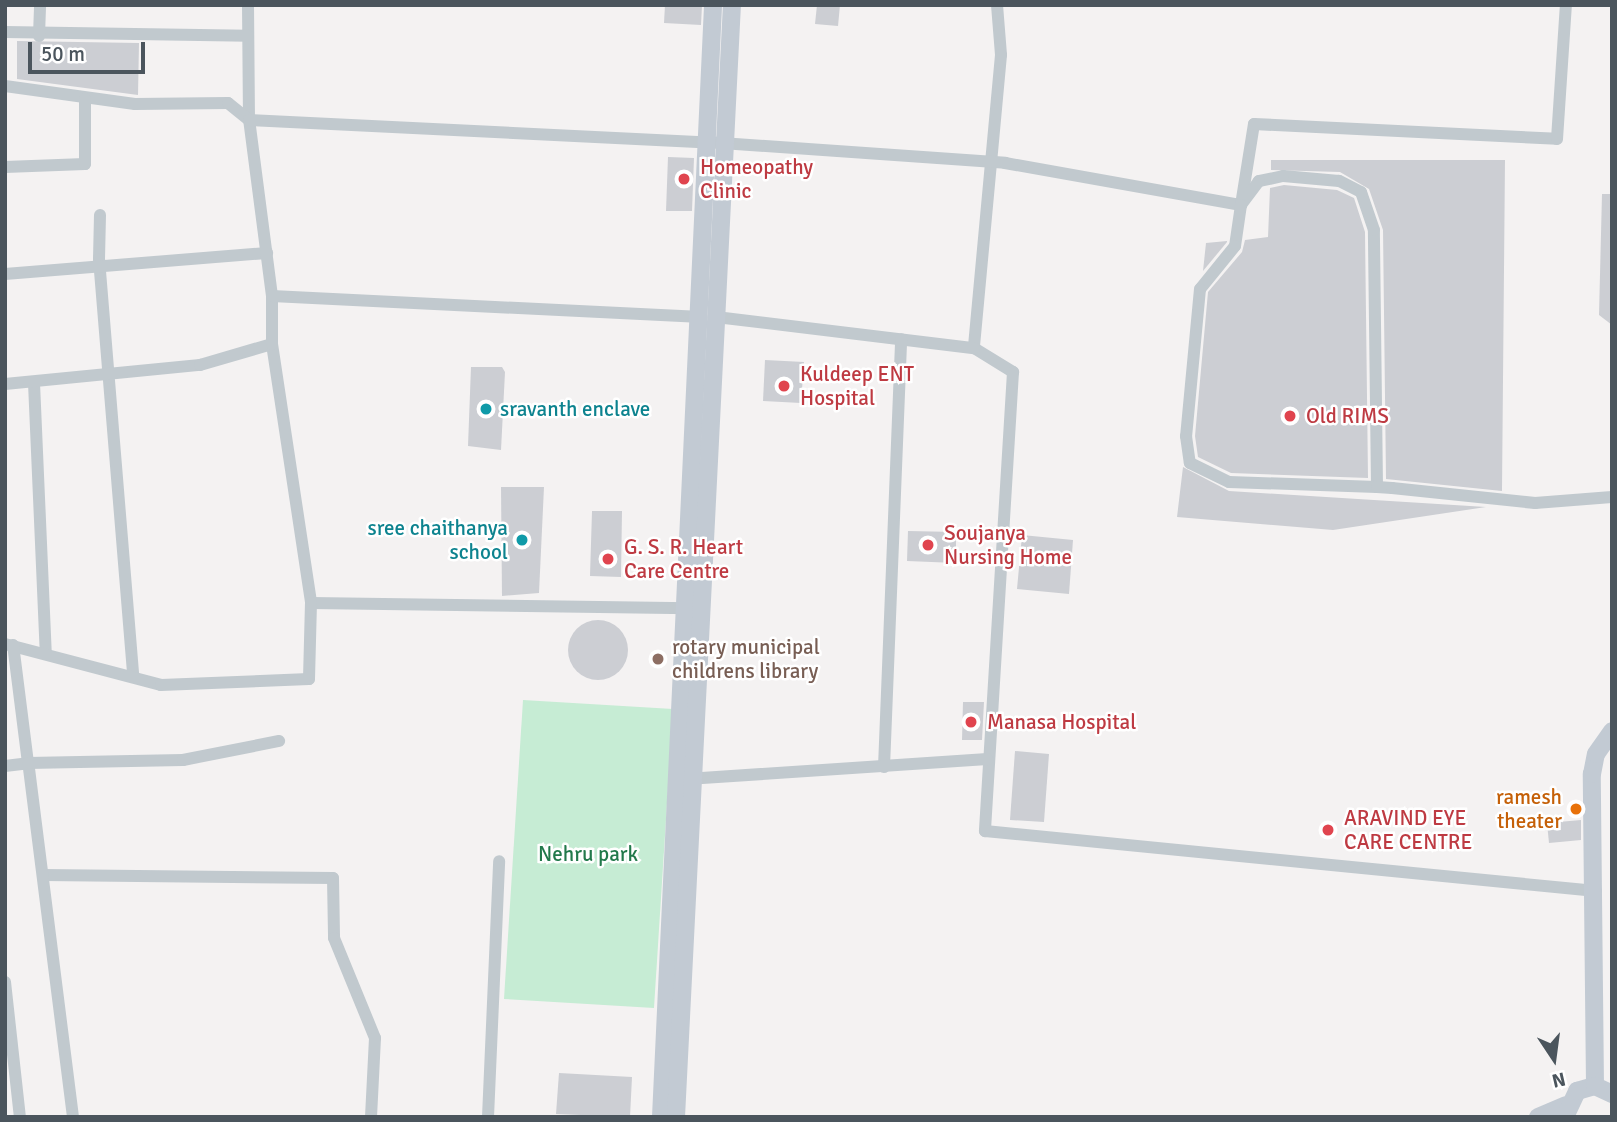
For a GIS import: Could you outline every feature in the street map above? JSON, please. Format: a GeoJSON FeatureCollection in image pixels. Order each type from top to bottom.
{"type":"FeatureCollection","features":[{"type":"Feature","properties":{"kind":"main road"},"geometry":{"type":"LineString","coordinates":[[662,1117],[696,608],[714,143],[713,5]]}},
{"type":"Feature","properties":{"kind":"main road"},"geometry":{"type":"LineString","coordinates":[[714,143],[732,5]]}},
{"type":"Feature","properties":{"kind":"main road"},"geometry":{"type":"LineString","coordinates":[[1538,1117],[1566,1111],[1577,1091],[1603,1090],[1592,774],[1596,754],[1612,731]]}},
{"type":"Feature","properties":{"kind":"main road"},"geometry":{"type":"LineString","coordinates":[[676,1117],[684,779]]}},
{"type":"Feature","properties":{"kind":"street"},"geometry":{"type":"LineString","coordinates":[[39,36],[40,5]]}},
{"type":"Feature","properties":{"kind":"street"},"geometry":{"type":"LineString","coordinates":[[73,1117],[28,764],[9,644],[161,685],[309,679],[312,603],[272,344],[272,296],[249,120],[248,5]]}},
{"type":"Feature","properties":{"kind":"street"},"geometry":{"type":"LineString","coordinates":[[974,348],[1001,55],[997,5]]}},
{"type":"Feature","properties":{"kind":"street"},"geometry":{"type":"LineString","coordinates":[[1566,5],[1557,139],[1254,124],[1235,246],[1200,289],[1186,436],[1189,463],[1229,482],[1377,487],[1535,503],[1612,497]]}},
{"type":"Feature","properties":{"kind":"street"},"geometry":{"type":"LineString","coordinates":[[5,32],[39,36],[248,36]]}},
{"type":"Feature","properties":{"kind":"street"},"geometry":{"type":"LineString","coordinates":[[5,86],[85,99],[228,103],[249,120],[714,143],[991,162],[1241,205]]}},
{"type":"Feature","properties":{"kind":"street"},"geometry":{"type":"LineString","coordinates":[[5,167],[85,164],[85,99]]}},
{"type":"Feature","properties":{"kind":"street"},"geometry":{"type":"LineString","coordinates":[[1241,205],[1259,181],[1283,176],[1339,181],[1361,192],[1374,230],[1377,487]]}},
{"type":"Feature","properties":{"kind":"street"},"geometry":{"type":"LineString","coordinates":[[100,215],[108,378],[133,676]]}},
{"type":"Feature","properties":{"kind":"street"},"geometry":{"type":"LineString","coordinates":[[5,274],[267,253]]}},
{"type":"Feature","properties":{"kind":"street"},"geometry":{"type":"LineString","coordinates":[[272,296],[709,317],[974,348],[1013,372],[987,759],[985,831],[1596,891]]}},
{"type":"Feature","properties":{"kind":"street"},"geometry":{"type":"LineString","coordinates":[[884,767],[901,339]]}},
{"type":"Feature","properties":{"kind":"street"},"geometry":{"type":"LineString","coordinates":[[5,384],[108,378],[200,365],[272,344]]}},
{"type":"Feature","properties":{"kind":"street"},"geometry":{"type":"LineString","coordinates":[[34,383],[46,653]]}},
{"type":"Feature","properties":{"kind":"street"},"geometry":{"type":"LineString","coordinates":[[312,603],[696,608]]}},
{"type":"Feature","properties":{"kind":"street"},"geometry":{"type":"LineString","coordinates":[[5,766],[183,760],[279,741]]}},
{"type":"Feature","properties":{"kind":"street"},"geometry":{"type":"LineString","coordinates":[[684,779],[987,759]]}},
{"type":"Feature","properties":{"kind":"street"},"geometry":{"type":"LineString","coordinates":[[488,1117],[499,861]]}},
{"type":"Feature","properties":{"kind":"street"},"geometry":{"type":"LineString","coordinates":[[43,875],[333,878],[334,938],[375,1038],[371,1117]]}},
{"type":"Feature","properties":{"kind":"street"},"geometry":{"type":"LineString","coordinates":[[5,982],[20,1117]]}},
{"type":"Feature","properties":{"kind":"green space","name":"Nehru park"},"geometry":{"type":"Polygon","coordinates":[[[523,700],[673,709],[654,1008],[504,999],[523,700]]]}},
{"type":"Feature","properties":{"kind":"building"},"geometry":{"type":"Polygon","coordinates":[[[665,5],[702,5],[701,25],[664,23],[665,5]]]}},
{"type":"Feature","properties":{"kind":"building"},"geometry":{"type":"Polygon","coordinates":[[[817,5],[840,5],[838,26],[815,24],[817,5]]]}},
{"type":"Feature","properties":{"kind":"building"},"geometry":{"type":"Polygon","coordinates":[[[17,41],[139,43],[138,95],[17,79],[17,41]]]}},
{"type":"Feature","properties":{"kind":"building"},"geometry":{"type":"Polygon","coordinates":[[[668,157],[694,158],[692,211],[666,211],[668,157]]]}},
{"type":"Feature","properties":{"kind":"building"},"geometry":{"type":"Polygon","coordinates":[[[1271,160],[1505,160],[1502,491],[1386,479],[1383,230],[1369,189],[1340,172],[1271,170],[1271,160]]]}},
{"type":"Feature","properties":{"kind":"building"},"geometry":{"type":"Polygon","coordinates":[[[1284,185],[1337,190],[1354,198],[1365,232],[1368,478],[1231,473],[1198,457],[1195,436],[1208,292],[1242,252],[1245,240],[1268,237],[1270,188],[1284,185]]]}},
{"type":"Feature","properties":{"kind":"building"},"geometry":{"type":"Polygon","coordinates":[[[1602,194],[1612,194],[1612,325],[1599,315],[1602,194]]]}},
{"type":"Feature","properties":{"kind":"building"},"geometry":{"type":"Polygon","coordinates":[[[1227,242],[1203,271],[1206,243],[1227,242]]]}},
{"type":"Feature","properties":{"kind":"building"},"geometry":{"type":"Polygon","coordinates":[[[765,360],[804,362],[801,403],[763,401],[765,360]]]}},
{"type":"Feature","properties":{"kind":"building","name":"sravanth enclave"},"geometry":{"type":"Polygon","coordinates":[[[471,367],[502,367],[505,372],[501,450],[468,446],[471,367]]]}},
{"type":"Feature","properties":{"kind":"building"},"geometry":{"type":"Polygon","coordinates":[[[1183,467],[1229,491],[1486,507],[1333,530],[1177,517],[1183,467]]]}},
{"type":"Feature","properties":{"kind":"building","name":"sree chaithanya school"},"geometry":{"type":"Polygon","coordinates":[[[501,487],[544,487],[539,593],[502,596],[501,487]]]}},
{"type":"Feature","properties":{"kind":"building"},"geometry":{"type":"Polygon","coordinates":[[[592,511],[622,511],[621,577],[590,576],[592,511]]]}},
{"type":"Feature","properties":{"kind":"building"},"geometry":{"type":"Polygon","coordinates":[[[908,531],[956,532],[956,563],[907,561],[908,531]]]}},
{"type":"Feature","properties":{"kind":"building"},"geometry":{"type":"Polygon","coordinates":[[[1022,535],[1073,540],[1069,594],[1017,589],[1022,535]]]}},
{"type":"Feature","properties":{"kind":"building"},"geometry":{"type":"Polygon","coordinates":[[[598,620],[615,625],[623,633],[628,650],[623,667],[615,675],[598,680],[581,675],[573,667],[568,650],[573,633],[581,625],[598,620]]]}},
{"type":"Feature","properties":{"kind":"building"},"geometry":{"type":"Polygon","coordinates":[[[963,702],[984,702],[982,740],[962,740],[963,702]]]}},
{"type":"Feature","properties":{"kind":"building"},"geometry":{"type":"Polygon","coordinates":[[[1015,751],[1049,754],[1044,822],[1010,820],[1015,751]]]}},
{"type":"Feature","properties":{"kind":"building"},"geometry":{"type":"Polygon","coordinates":[[[1581,820],[1581,840],[1549,843],[1547,823],[1581,820]]]}},
{"type":"Feature","properties":{"kind":"building"},"geometry":{"type":"Polygon","coordinates":[[[559,1073],[632,1077],[630,1117],[556,1114],[559,1073]]]}},
{"type":"Feature","properties":{"kind":"place","name":"Homeopathy Clinic"},"geometry":{"type":"Point","coordinates":[684,179]}},
{"type":"Feature","properties":{"kind":"place","name":"Kuldeep ENT Hospital"},"geometry":{"type":"Point","coordinates":[784,386]}},
{"type":"Feature","properties":{"kind":"place","name":"sravanth enclave"},"geometry":{"type":"Point","coordinates":[486,409]}},
{"type":"Feature","properties":{"kind":"place","name":"Old RIMS"},"geometry":{"type":"Point","coordinates":[1290,416]}},
{"type":"Feature","properties":{"kind":"place","name":"sree chaithanya school"},"geometry":{"type":"Point","coordinates":[522,540]}},
{"type":"Feature","properties":{"kind":"place","name":"Soujanya Nursing Home"},"geometry":{"type":"Point","coordinates":[928,545]}},
{"type":"Feature","properties":{"kind":"place","name":"G. S. R. Heart Care Centre"},"geometry":{"type":"Point","coordinates":[608,559]}},
{"type":"Feature","properties":{"kind":"place","name":"rotary municipal childrens library"},"geometry":{"type":"Point","coordinates":[658,659]}},
{"type":"Feature","properties":{"kind":"place","name":"Manasa Hospital"},"geometry":{"type":"Point","coordinates":[971,722]}},
{"type":"Feature","properties":{"kind":"place","name":"ramesh theater"},"geometry":{"type":"Point","coordinates":[1576,809]}},
{"type":"Feature","properties":{"kind":"place","name":"ARAVIND EYE CARE CENTRE"},"geometry":{"type":"Point","coordinates":[1328,830]}}]}
